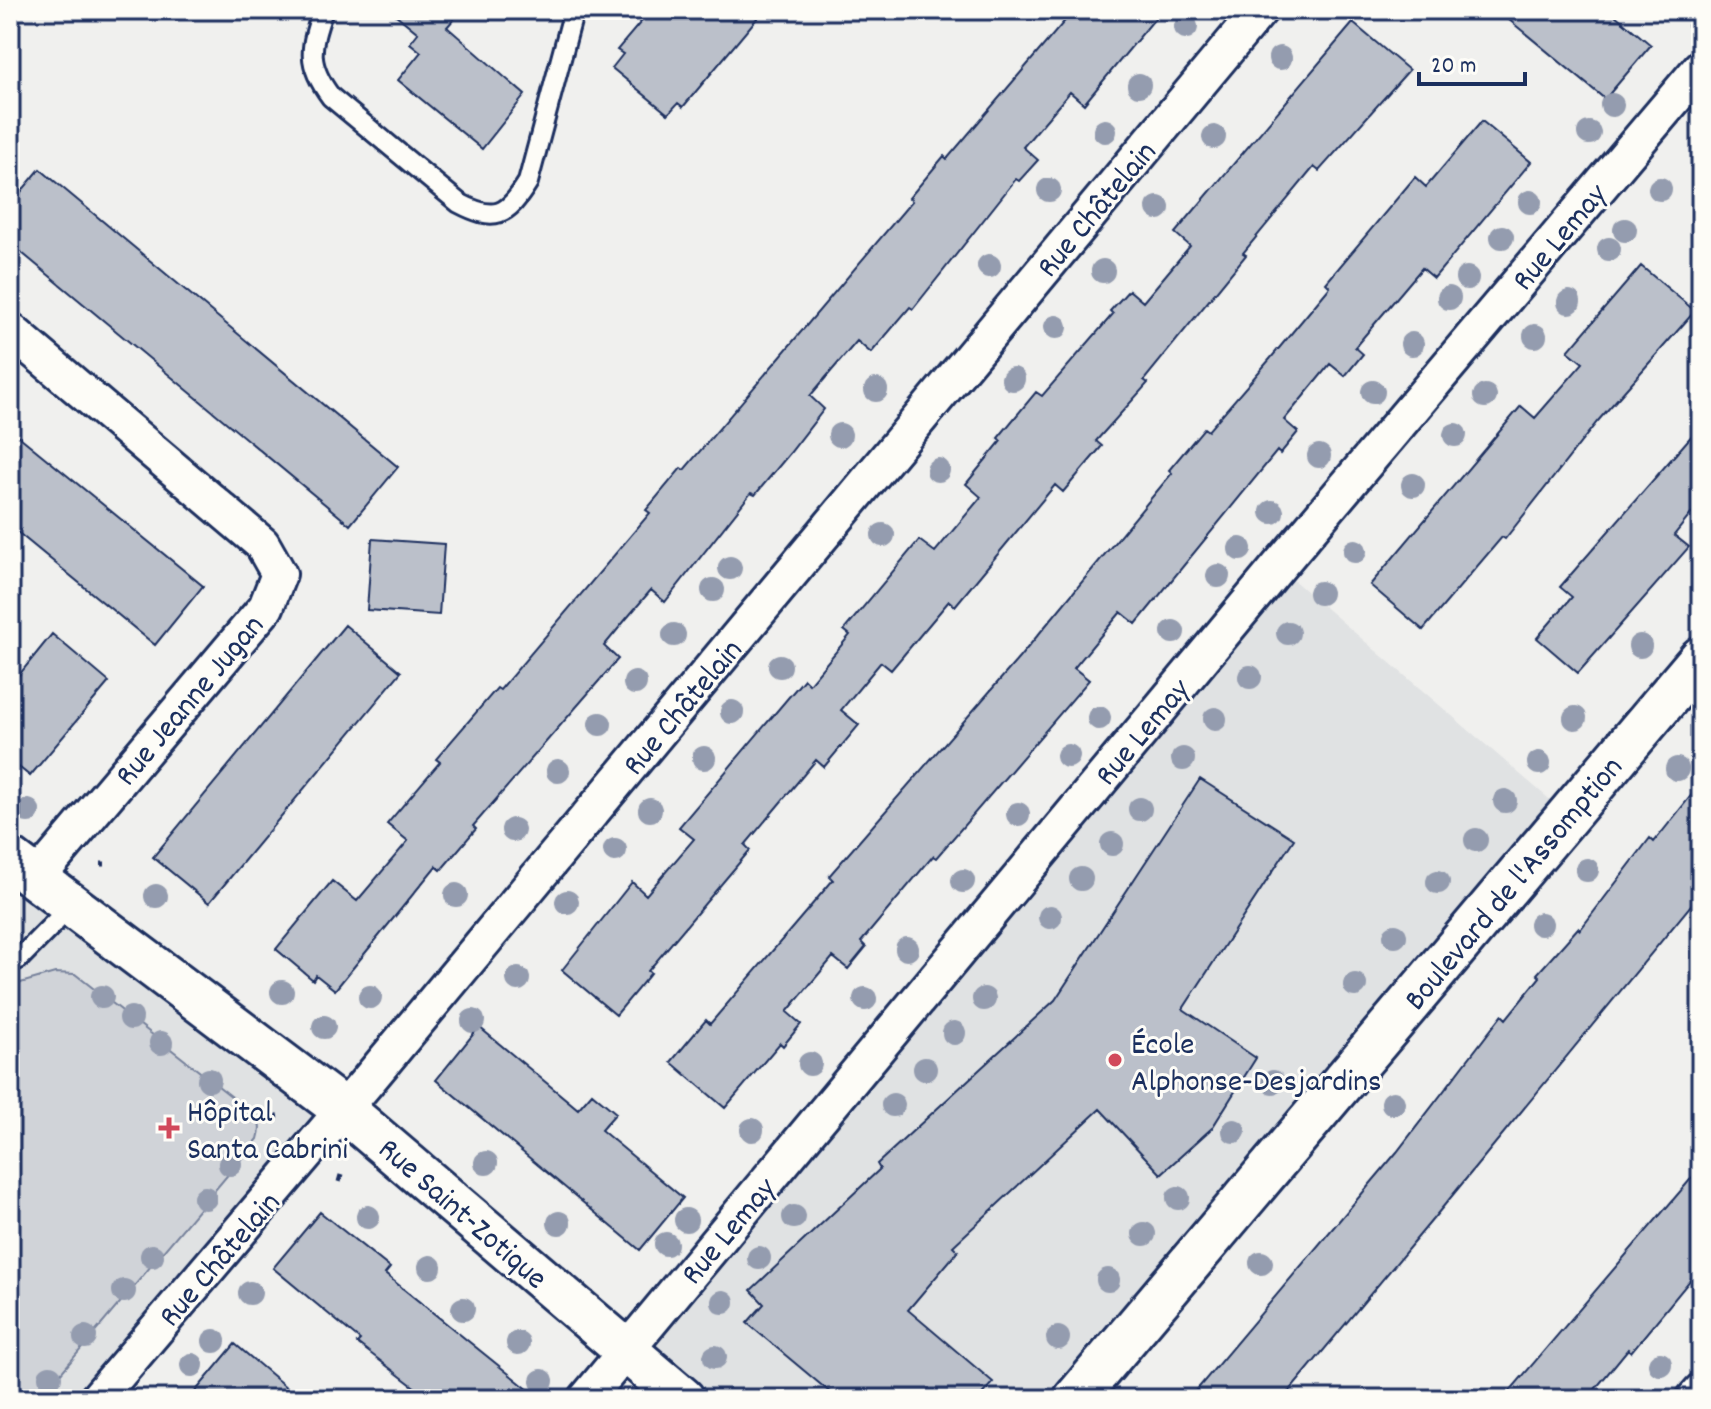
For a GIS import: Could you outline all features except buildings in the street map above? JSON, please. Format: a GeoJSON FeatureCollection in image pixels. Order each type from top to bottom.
{"type":"FeatureCollection","features":[{"type":"Feature","properties":{"kind":"street","name":"Rue Châtelain"},"geometry":{"type":"LineString","coordinates":[[97,1399],[344,1110],[1260,10]]}},
{"type":"Feature","properties":{"kind":"street","name":"Rue Lemay"},"geometry":{"type":"LineString","coordinates":[[586,1399],[1278,567],[1701,67]]}},
{"type":"Feature","properties":{"kind":"street","name":"Rue Jeanne Jugan"},"geometry":{"type":"LineString","coordinates":[[10,330],[262,544],[279,574],[266,607],[24,868]]}},
{"type":"Feature","properties":{"kind":"street","name":"Boulevard de l'Assomption"},"geometry":{"type":"LineString","coordinates":[[1075,1399],[1701,658]]}},
{"type":"Feature","properties":{"kind":"street","name":"Rue Saint-Zotique"},"geometry":{"type":"LineString","coordinates":[[24,868],[344,1110],[683,1399]]}},
{"type":"Feature","properties":{"kind":"street"},"geometry":{"type":"LineString","coordinates":[[1694,1399],[1701,1391]]}},
{"type":"Feature","properties":{"kind":"lane"},"geometry":{"type":"LineString","coordinates":[[323,10],[311,54],[316,78],[331,97],[459,203],[480,214],[499,214],[515,204],[528,182],[574,10]]}},
{"type":"Feature","properties":{"kind":"lane"},"geometry":{"type":"LineString","coordinates":[[10,963],[19,959],[73,904]]}},
{"type":"Feature","properties":{"kind":"path"},"geometry":{"type":"LineString","coordinates":[[271,1117],[283,1115]]}},
{"type":"Feature","properties":{"kind":"path"},"geometry":{"type":"LineString","coordinates":[[339,1182],[341,1175]]}},
{"type":"Feature","properties":{"kind":"shaded area","name":"École Alphonse-Desjardins"},"geometry":{"type":"Polygon","coordinates":[[[1278,567],[1569,816],[1075,1399],[683,1399],[625,1351],[1278,567]]]}},
{"type":"Feature","properties":{"kind":"shaded area","name":"Hôpital Santa Cabrini"},"geometry":{"type":"Polygon","coordinates":[[[10,859],[344,1110],[97,1399],[10,1399],[10,859]]]}},
{"type":"Feature","properties":{"kind":"shaded area","name":"Hôpital Santa Cabrini"},"geometry":{"type":"Polygon","coordinates":[[[55,973],[75,974],[250,1111],[258,1120],[260,1130],[258,1139],[39,1399],[10,1399],[10,986],[55,973]]]}},
{"type":"Feature","properties":{"kind":"place","name":"École Alphonse-Desjardins"},"geometry":{"type":"Point","coordinates":[1115,1060]}},
{"type":"Feature","properties":{"kind":"place","name":"Hôpital Santa Cabrini"},"geometry":{"type":"Point","coordinates":[169,1128]}}]}
